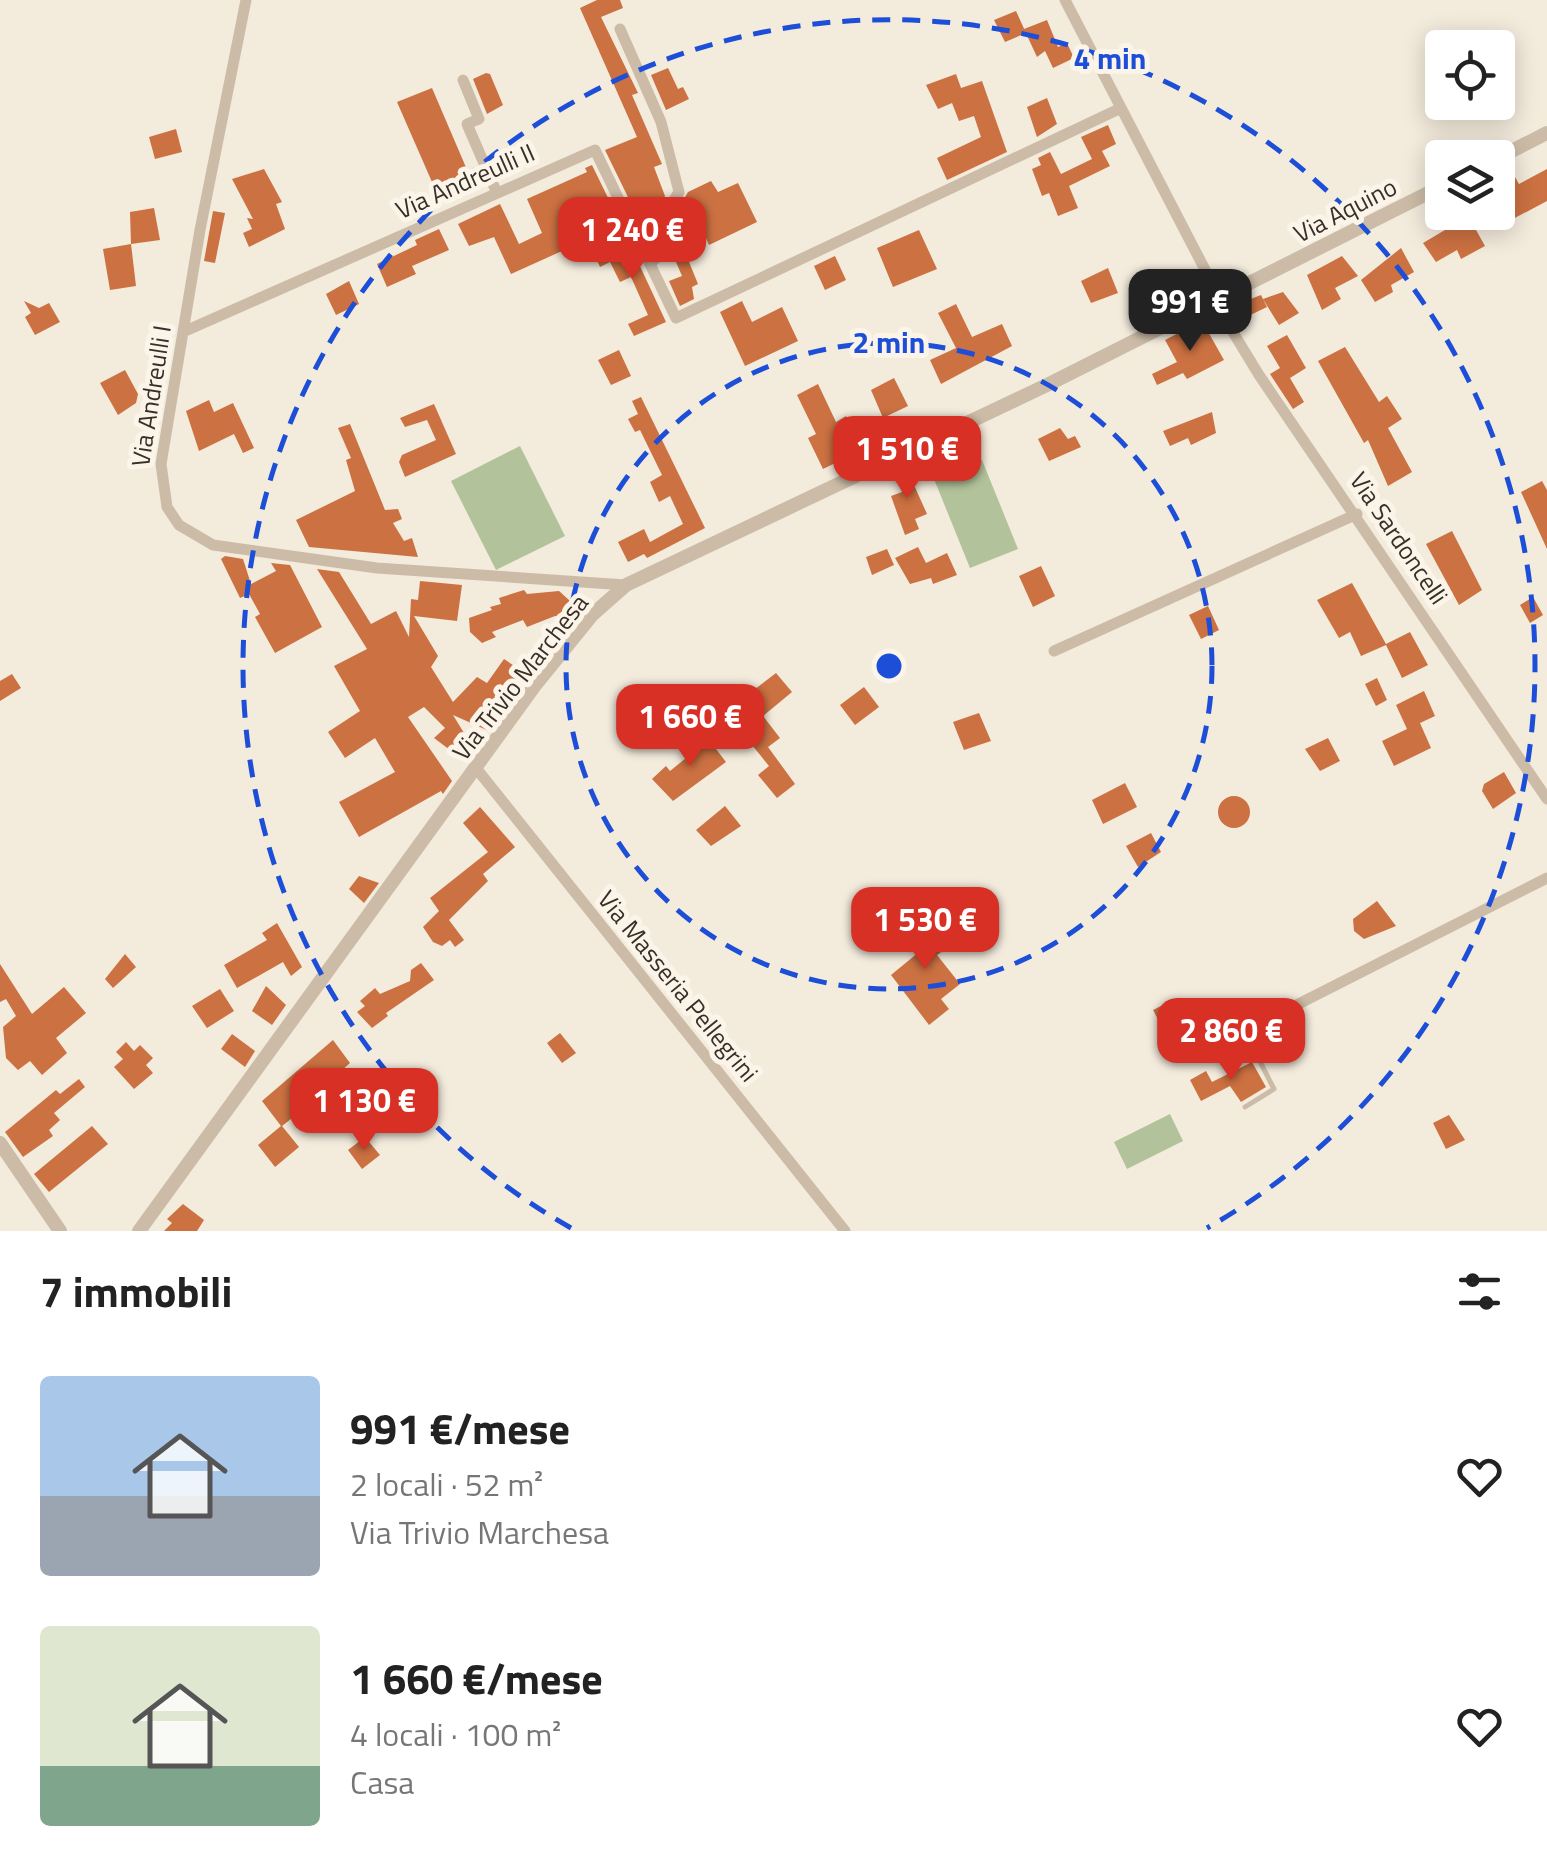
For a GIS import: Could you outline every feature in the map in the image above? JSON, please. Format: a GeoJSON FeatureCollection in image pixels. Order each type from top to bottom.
{"type":"FeatureCollection","features":[{"type":"Feature","properties":{"kind":"street","name":"Via Andreulli I"},"geometry":{"type":"LineString","coordinates":[[246,0],[183,332],[160,486],[166,506],[196,538],[213,545],[376,568],[626,585]]}},
{"type":"Feature","properties":{"kind":"street","name":"Via Sardoncelli"},"geometry":{"type":"LineString","coordinates":[[1065,0],[1213,286],[1214,301],[1259,376],[1357,514],[1547,799]]}},
{"type":"Feature","properties":{"kind":"street"},"geometry":{"type":"LineString","coordinates":[[620,29],[661,122],[679,192],[665,214],[666,248],[650,264]]}},
{"type":"Feature","properties":{"kind":"street"},"geometry":{"type":"LineString","coordinates":[[462,80],[480,119],[467,124],[496,191]]}},
{"type":"Feature","properties":{"kind":"street","name":"Via Andreulli II"},"geometry":{"type":"LineString","coordinates":[[183,332],[595,150],[676,318],[1119,109]]}},
{"type":"Feature","properties":{"kind":"street"},"geometry":{"type":"LineString","coordinates":[[1515,149],[1547,132]]}},
{"type":"Feature","properties":{"kind":"street","name":"Via Aquino"},"geometry":{"type":"LineString","coordinates":[[1214,301],[1425,195]]}},
{"type":"Feature","properties":{"kind":"street","name":"Via Trivio Marchesa"},"geometry":{"type":"LineString","coordinates":[[139,1231],[476,768],[592,615],[626,585],[1214,301]]}},
{"type":"Feature","properties":{"kind":"street"},"geometry":{"type":"LineString","coordinates":[[1054,651],[1357,514]]}},
{"type":"Feature","properties":{"kind":"street","name":"Via Masseria Pellegrini"},"geometry":{"type":"LineString","coordinates":[[476,768],[846,1231]]}},
{"type":"Feature","properties":{"kind":"street"},"geometry":{"type":"LineString","coordinates":[[1245,1031],[1547,878]]}},
{"type":"Feature","properties":{"kind":"street"},"geometry":{"type":"LineString","coordinates":[[0,1143],[60,1231]]}},
{"type":"Feature","properties":{"kind":"lane"},"geometry":{"type":"LineString","coordinates":[[1245,1031],[1274,1089],[1245,1107]]}},
{"type":"Feature","properties":{"kind":"green space"},"geometry":{"type":"Polygon","coordinates":[[[520,446],[565,536],[496,570],[451,481],[520,446]]]}},
{"type":"Feature","properties":{"kind":"green space"},"geometry":{"type":"Polygon","coordinates":[[[982,460],[1018,549],[970,568],[934,479],[982,460]]]}},
{"type":"Feature","properties":{"kind":"green space"},"geometry":{"type":"Polygon","coordinates":[[[1170,1114],[1183,1141],[1127,1169],[1114,1142],[1170,1114]]]}},
{"type":"Feature","properties":{"kind":"building"},"geometry":{"type":"Polygon","coordinates":[[[597,0],[620,0],[623,8],[601,17],[638,93],[632,95],[662,164],[654,167],[665,196],[657,210],[656,227],[645,232],[605,150],[637,137],[580,8],[597,0]]]}},
{"type":"Feature","properties":{"kind":"building"},"geometry":{"type":"Polygon","coordinates":[[[1016,11],[1026,33],[1005,42],[994,20],[1016,11]]]}},
{"type":"Feature","properties":{"kind":"building"},"geometry":{"type":"Polygon","coordinates":[[[1047,20],[1058,47],[1067,43],[1074,58],[1053,68],[1045,51],[1037,57],[1024,29],[1047,20]]]}},
{"type":"Feature","properties":{"kind":"building"},"geometry":{"type":"Polygon","coordinates":[[[668,68],[678,89],[683,87],[689,99],[666,110],[651,75],[668,68]]]}},
{"type":"Feature","properties":{"kind":"building"},"geometry":{"type":"Polygon","coordinates":[[[490,74],[503,105],[487,114],[473,79],[490,74]]]}},
{"type":"Feature","properties":{"kind":"building"},"geometry":{"type":"Polygon","coordinates":[[[956,74],[961,88],[982,81],[1007,152],[947,180],[937,158],[981,137],[974,116],[959,121],[952,103],[938,109],[926,85],[956,74]]]}},
{"type":"Feature","properties":{"kind":"building"},"geometry":{"type":"Polygon","coordinates":[[[432,88],[474,186],[446,199],[436,180],[432,182],[397,102],[432,88]]]}},
{"type":"Feature","properties":{"kind":"building"},"geometry":{"type":"Polygon","coordinates":[[[1047,98],[1057,124],[1037,137],[1027,107],[1047,98]]]}},
{"type":"Feature","properties":{"kind":"building"},"geometry":{"type":"Polygon","coordinates":[[[1108,125],[1116,144],[1102,151],[1110,166],[1069,186],[1078,208],[1058,216],[1049,193],[1042,196],[1032,169],[1041,165],[1038,158],[1050,152],[1061,174],[1092,159],[1081,137],[1108,125]]]}},
{"type":"Feature","properties":{"kind":"building"},"geometry":{"type":"Polygon","coordinates":[[[176,129],[182,152],[155,159],[149,137],[176,129]]]}},
{"type":"Feature","properties":{"kind":"building"},"geometry":{"type":"Polygon","coordinates":[[[592,165],[612,206],[605,209],[600,199],[580,208],[593,237],[511,274],[494,237],[469,246],[458,224],[500,204],[519,244],[542,233],[527,199],[587,172],[585,168],[592,165]]]}},
{"type":"Feature","properties":{"kind":"building"},"geometry":{"type":"Polygon","coordinates":[[[264,169],[282,202],[276,204],[285,229],[249,247],[243,233],[252,229],[247,218],[253,219],[232,179],[264,169]]]}},
{"type":"Feature","properties":{"kind":"building"},"geometry":{"type":"Polygon","coordinates":[[[1547,169],[1547,201],[1515,218],[1515,177],[1519,184],[1547,169]]]}},
{"type":"Feature","properties":{"kind":"building"},"geometry":{"type":"Polygon","coordinates":[[[711,181],[718,192],[738,183],[757,222],[709,245],[706,238],[680,250],[674,217],[688,192],[711,181]]]}},
{"type":"Feature","properties":{"kind":"building"},"geometry":{"type":"Polygon","coordinates":[[[154,208],[160,240],[131,244],[130,212],[154,208]]]}},
{"type":"Feature","properties":{"kind":"building"},"geometry":{"type":"Polygon","coordinates":[[[213,211],[225,213],[215,263],[204,261],[213,211]]]}},
{"type":"Feature","properties":{"kind":"building"},"geometry":{"type":"Polygon","coordinates":[[[439,229],[449,250],[412,266],[416,274],[387,287],[377,264],[417,245],[415,240],[439,229]]]}},
{"type":"Feature","properties":{"kind":"building"},"geometry":{"type":"Polygon","coordinates":[[[919,230],[937,269],[893,287],[877,248],[919,230]]]}},
{"type":"Feature","properties":{"kind":"building"},"geometry":{"type":"Polygon","coordinates":[[[1445,230],[1476,230],[1485,246],[1461,259],[1457,250],[1436,262],[1423,243],[1445,230]]]}},
{"type":"Feature","properties":{"kind":"building"},"geometry":{"type":"Polygon","coordinates":[[[625,234],[666,322],[634,336],[628,324],[648,315],[631,277],[620,282],[610,262],[600,267],[594,253],[619,242],[617,237],[625,234]]]}},
{"type":"Feature","properties":{"kind":"building"},"geometry":{"type":"Polygon","coordinates":[[[131,244],[136,286],[110,290],[103,249],[131,244]]]}},
{"type":"Feature","properties":{"kind":"building"},"geometry":{"type":"Polygon","coordinates":[[[1401,248],[1414,272],[1391,285],[1393,292],[1375,302],[1361,280],[1401,248]]]}},
{"type":"Feature","properties":{"kind":"building"},"geometry":{"type":"Polygon","coordinates":[[[835,256],[846,280],[825,290],[814,266],[835,256]]]}},
{"type":"Feature","properties":{"kind":"building"},"geometry":{"type":"Polygon","coordinates":[[[1342,256],[1358,276],[1335,288],[1341,299],[1322,310],[1307,275],[1342,256]]]}},
{"type":"Feature","properties":{"kind":"building"},"geometry":{"type":"Polygon","coordinates":[[[687,257],[698,284],[692,287],[694,299],[680,306],[669,281],[682,276],[676,262],[687,257]]]}},
{"type":"Feature","properties":{"kind":"building"},"geometry":{"type":"Polygon","coordinates":[[[1108,268],[1118,293],[1091,303],[1081,281],[1108,268]]]}},
{"type":"Feature","properties":{"kind":"building"},"geometry":{"type":"Polygon","coordinates":[[[349,281],[359,304],[336,315],[326,294],[349,281]]]}},
{"type":"Feature","properties":{"kind":"building"},"geometry":{"type":"Polygon","coordinates":[[[1149,288],[1161,316],[1143,325],[1129,296],[1149,288]]]}},
{"type":"Feature","properties":{"kind":"building"},"geometry":{"type":"Polygon","coordinates":[[[1283,292],[1299,313],[1279,325],[1263,299],[1283,292]]]}},
{"type":"Feature","properties":{"kind":"building"},"geometry":{"type":"Polygon","coordinates":[[[1261,295],[1267,307],[1238,321],[1230,307],[1261,295]]]}},
{"type":"Feature","properties":{"kind":"building"},"geometry":{"type":"Polygon","coordinates":[[[24,301],[39,308],[49,303],[60,322],[35,335],[25,317],[31,313],[24,301]]]}},
{"type":"Feature","properties":{"kind":"building"},"geometry":{"type":"Polygon","coordinates":[[[742,301],[752,322],[782,307],[798,341],[745,366],[720,312],[742,301]]]}},
{"type":"Feature","properties":{"kind":"building"},"geometry":{"type":"Polygon","coordinates":[[[956,304],[972,337],[1002,324],[1012,346],[941,384],[930,360],[956,348],[938,313],[956,304]]]}},
{"type":"Feature","properties":{"kind":"building"},"geometry":{"type":"Polygon","coordinates":[[[1202,321],[1224,360],[1187,379],[1183,373],[1157,385],[1152,374],[1177,362],[1165,340],[1202,321]]]}},
{"type":"Feature","properties":{"kind":"building"},"geometry":{"type":"Polygon","coordinates":[[[1287,335],[1306,368],[1290,378],[1304,402],[1293,409],[1270,374],[1280,368],[1267,346],[1287,335]]]}},
{"type":"Feature","properties":{"kind":"building"},"geometry":{"type":"Polygon","coordinates":[[[1345,347],[1379,402],[1387,396],[1402,419],[1388,428],[1412,472],[1388,486],[1368,440],[1364,443],[1318,361],[1345,347]]]}},
{"type":"Feature","properties":{"kind":"building"},"geometry":{"type":"Polygon","coordinates":[[[619,350],[631,376],[611,385],[598,360],[619,350]]]}},
{"type":"Feature","properties":{"kind":"building"},"geometry":{"type":"Polygon","coordinates":[[[125,370],[138,394],[136,403],[118,415],[100,383],[125,370]]]}},
{"type":"Feature","properties":{"kind":"building"},"geometry":{"type":"Polygon","coordinates":[[[894,378],[908,406],[883,418],[871,390],[894,378]]]}},
{"type":"Feature","properties":{"kind":"building"},"geometry":{"type":"Polygon","coordinates":[[[818,384],[836,422],[846,416],[853,429],[862,425],[872,445],[823,469],[808,438],[816,434],[797,395],[818,384]]]}},
{"type":"Feature","properties":{"kind":"building"},"geometry":{"type":"Polygon","coordinates":[[[641,397],[705,528],[647,558],[644,554],[628,562],[618,542],[644,529],[650,542],[683,524],[670,496],[659,502],[650,482],[662,475],[640,430],[635,432],[628,419],[638,414],[632,401],[641,397]]]}},
{"type":"Feature","properties":{"kind":"building"},"geometry":{"type":"Polygon","coordinates":[[[209,400],[214,412],[233,403],[254,448],[243,453],[234,434],[199,451],[186,411],[209,400]]]}},
{"type":"Feature","properties":{"kind":"building"},"geometry":{"type":"Polygon","coordinates":[[[434,404],[456,454],[405,477],[399,462],[402,455],[436,440],[427,420],[405,427],[400,418],[434,404]]]}},
{"type":"Feature","properties":{"kind":"building"},"geometry":{"type":"Polygon","coordinates":[[[1212,412],[1216,433],[1191,445],[1188,438],[1170,446],[1163,431],[1212,412]]]}},
{"type":"Feature","properties":{"kind":"building"},"geometry":{"type":"Polygon","coordinates":[[[350,424],[385,510],[398,509],[402,519],[393,523],[404,541],[412,538],[418,557],[309,547],[296,520],[355,491],[346,460],[351,458],[338,428],[350,424]]]}},
{"type":"Feature","properties":{"kind":"building"},"geometry":{"type":"Polygon","coordinates":[[[1060,428],[1068,439],[1075,436],[1081,447],[1049,461],[1038,439],[1060,428]]]}},
{"type":"Feature","properties":{"kind":"building"},"geometry":{"type":"Polygon","coordinates":[[[905,465],[927,514],[915,519],[919,529],[905,535],[891,496],[902,492],[892,471],[905,465]]]}},
{"type":"Feature","properties":{"kind":"building"},"geometry":{"type":"Polygon","coordinates":[[[1542,481],[1547,490],[1547,549],[1521,492],[1542,481]]]}},
{"type":"Feature","properties":{"kind":"building"},"geometry":{"type":"Polygon","coordinates":[[[1452,531],[1482,590],[1459,605],[1426,544],[1452,531]]]}},
{"type":"Feature","properties":{"kind":"building"},"geometry":{"type":"Polygon","coordinates":[[[918,547],[926,563],[947,553],[957,575],[933,584],[931,578],[910,584],[895,558],[918,547]]]}},
{"type":"Feature","properties":{"kind":"building"},"geometry":{"type":"Polygon","coordinates":[[[887,549],[894,565],[872,575],[866,557],[887,549]]]}},
{"type":"Feature","properties":{"kind":"building"},"geometry":{"type":"Polygon","coordinates":[[[221,559],[243,559],[251,584],[276,571],[271,563],[290,565],[322,627],[275,653],[255,617],[260,614],[249,594],[240,598],[221,559]]]}},
{"type":"Feature","properties":{"kind":"building"},"geometry":{"type":"Polygon","coordinates":[[[1041,566],[1055,596],[1033,607],[1019,576],[1041,566]]]}},
{"type":"Feature","properties":{"kind":"building"},"geometry":{"type":"Polygon","coordinates":[[[317,569],[339,572],[371,624],[396,611],[409,637],[411,599],[418,600],[420,581],[462,585],[457,621],[414,616],[438,656],[431,667],[453,702],[477,677],[487,683],[504,659],[523,672],[518,680],[524,683],[489,731],[453,715],[475,751],[466,762],[434,738],[445,728],[424,707],[408,717],[452,781],[443,794],[441,791],[359,837],[339,802],[395,772],[375,738],[345,758],[328,732],[360,711],[334,666],[367,649],[317,569]]]}},
{"type":"Feature","properties":{"kind":"building"},"geometry":{"type":"Polygon","coordinates":[[[1352,583],[1386,644],[1410,632],[1428,665],[1402,678],[1386,645],[1361,656],[1350,632],[1339,638],[1317,600],[1352,583]]]}},
{"type":"Feature","properties":{"kind":"building"},"geometry":{"type":"Polygon","coordinates":[[[524,590],[527,594],[559,591],[579,609],[570,619],[555,616],[527,627],[523,620],[492,632],[496,637],[482,643],[470,632],[469,618],[501,604],[499,598],[524,590]]]}},
{"type":"Feature","properties":{"kind":"building"},"geometry":{"type":"Polygon","coordinates":[[[1533,597],[1543,615],[1530,623],[1520,605],[1533,597]]]}},
{"type":"Feature","properties":{"kind":"building"},"geometry":{"type":"Polygon","coordinates":[[[1208,606],[1219,630],[1201,639],[1189,615],[1208,606]]]}},
{"type":"Feature","properties":{"kind":"building"},"geometry":{"type":"Polygon","coordinates":[[[776,673],[792,692],[763,716],[780,738],[768,747],[795,784],[777,798],[758,775],[769,766],[725,712],[776,673]]]}},
{"type":"Feature","properties":{"kind":"building"},"geometry":{"type":"Polygon","coordinates":[[[12,674],[21,688],[0,701],[0,681],[12,674]]]}},
{"type":"Feature","properties":{"kind":"building"},"geometry":{"type":"Polygon","coordinates":[[[1377,678],[1387,700],[1376,706],[1365,684],[1377,678]]]}},
{"type":"Feature","properties":{"kind":"building"},"geometry":{"type":"Polygon","coordinates":[[[864,687],[879,707],[855,725],[840,705],[864,687]]]}},
{"type":"Feature","properties":{"kind":"building"},"geometry":{"type":"Polygon","coordinates":[[[1424,691],[1435,716],[1420,723],[1431,748],[1394,766],[1382,741],[1407,729],[1396,705],[1424,691]]]}},
{"type":"Feature","properties":{"kind":"building"},"geometry":{"type":"Polygon","coordinates":[[[979,713],[991,741],[964,750],[953,722],[979,713]]]}},
{"type":"Feature","properties":{"kind":"building"},"geometry":{"type":"Polygon","coordinates":[[[706,736],[726,762],[673,801],[652,779],[666,766],[670,771],[686,758],[683,754],[706,736]]]}},
{"type":"Feature","properties":{"kind":"building"},"geometry":{"type":"Polygon","coordinates":[[[1328,738],[1340,761],[1320,771],[1305,749],[1328,738]]]}},
{"type":"Feature","properties":{"kind":"building"},"geometry":{"type":"Polygon","coordinates":[[[1504,772],[1516,793],[1493,809],[1482,791],[1484,784],[1504,772]]]}},
{"type":"Feature","properties":{"kind":"building"},"geometry":{"type":"Polygon","coordinates":[[[1125,783],[1137,807],[1103,824],[1092,800],[1125,783]]]}},
{"type":"Feature","properties":{"kind":"building"},"geometry":{"type":"Polygon","coordinates":[[[1234,796],[1245,801],[1250,812],[1245,823],[1234,828],[1223,823],[1218,812],[1223,801],[1234,796]]]}},
{"type":"Feature","properties":{"kind":"building"},"geometry":{"type":"Polygon","coordinates":[[[725,806],[741,826],[711,846],[696,830],[725,806]]]}},
{"type":"Feature","properties":{"kind":"building"},"geometry":{"type":"Polygon","coordinates":[[[480,807],[515,847],[483,874],[488,881],[449,920],[464,940],[455,947],[450,940],[442,946],[433,942],[423,927],[439,911],[430,898],[488,852],[463,823],[480,807]]]}},
{"type":"Feature","properties":{"kind":"building"},"geometry":{"type":"Polygon","coordinates":[[[1151,833],[1161,852],[1138,867],[1126,846],[1151,833]]]}},
{"type":"Feature","properties":{"kind":"building"},"geometry":{"type":"Polygon","coordinates":[[[359,876],[379,883],[364,903],[349,889],[359,876]]]}},
{"type":"Feature","properties":{"kind":"building"},"geometry":{"type":"Polygon","coordinates":[[[1377,901],[1396,926],[1364,939],[1354,931],[1353,919],[1377,901]]]}},
{"type":"Feature","properties":{"kind":"building"},"geometry":{"type":"Polygon","coordinates":[[[906,909],[944,950],[937,955],[960,984],[941,999],[949,1009],[929,1025],[891,975],[919,952],[896,917],[906,909]]]}},
{"type":"Feature","properties":{"kind":"building"},"geometry":{"type":"Polygon","coordinates":[[[277,923],[302,967],[291,976],[283,962],[237,988],[224,965],[267,940],[262,933],[277,923]]]}},
{"type":"Feature","properties":{"kind":"building"},"geometry":{"type":"Polygon","coordinates":[[[125,954],[136,967],[113,988],[105,979],[125,954]]]}},
{"type":"Feature","properties":{"kind":"building"},"geometry":{"type":"Polygon","coordinates":[[[421,963],[434,980],[386,1013],[388,1016],[372,1028],[357,1012],[365,1006],[360,1001],[375,988],[380,994],[410,981],[411,970],[421,963]]]}},
{"type":"Feature","properties":{"kind":"building"},"geometry":{"type":"Polygon","coordinates":[[[0,964],[32,1014],[64,987],[86,1013],[56,1038],[67,1053],[42,1075],[30,1061],[18,1070],[6,1058],[3,1027],[16,1016],[6,999],[0,1002],[0,964]]]}},
{"type":"Feature","properties":{"kind":"building"},"geometry":{"type":"Polygon","coordinates":[[[266,986],[286,1005],[272,1025],[252,1011],[266,986]]]}},
{"type":"Feature","properties":{"kind":"building"},"geometry":{"type":"Polygon","coordinates":[[[220,989],[234,1011],[207,1028],[192,1006],[220,989]]]}},
{"type":"Feature","properties":{"kind":"building"},"geometry":{"type":"Polygon","coordinates":[[[1169,1002],[1184,1032],[1169,1040],[1153,1010],[1169,1002]]]}},
{"type":"Feature","properties":{"kind":"building"},"geometry":{"type":"Polygon","coordinates":[[[1200,1024],[1204,1031],[1210,1028],[1218,1042],[1194,1054],[1183,1033],[1200,1024]]]}},
{"type":"Feature","properties":{"kind":"building"},"geometry":{"type":"Polygon","coordinates":[[[560,1033],[576,1053],[562,1063],[547,1043],[560,1033]]]}},
{"type":"Feature","properties":{"kind":"building"},"geometry":{"type":"Polygon","coordinates":[[[232,1034],[255,1051],[245,1067],[221,1049],[232,1034]]]}},
{"type":"Feature","properties":{"kind":"building"},"geometry":{"type":"Polygon","coordinates":[[[333,1040],[350,1063],[317,1092],[325,1103],[316,1111],[310,1104],[282,1126],[299,1147],[275,1167],[258,1145],[281,1126],[262,1101],[333,1040]]]}},
{"type":"Feature","properties":{"kind":"building"},"geometry":{"type":"Polygon","coordinates":[[[126,1042],[134,1051],[140,1045],[153,1058],[146,1065],[153,1073],[134,1089],[114,1067],[123,1059],[116,1052],[126,1042]]]}},
{"type":"Feature","properties":{"kind":"building"},"geometry":{"type":"Polygon","coordinates":[[[1252,1062],[1266,1087],[1241,1102],[1230,1086],[1201,1101],[1190,1080],[1206,1071],[1212,1082],[1252,1062]]]}},
{"type":"Feature","properties":{"kind":"building"},"geometry":{"type":"Polygon","coordinates":[[[79,1079],[85,1087],[54,1113],[60,1120],[49,1130],[53,1136],[23,1157],[5,1132],[56,1090],[60,1094],[79,1079]]]}},
{"type":"Feature","properties":{"kind":"building"},"geometry":{"type":"Polygon","coordinates":[[[1449,1115],[1465,1140],[1446,1149],[1433,1123],[1449,1115]]]}},
{"type":"Feature","properties":{"kind":"building"},"geometry":{"type":"Polygon","coordinates":[[[92,1126],[108,1144],[49,1192],[34,1174],[92,1126]]]}},
{"type":"Feature","properties":{"kind":"building"},"geometry":{"type":"Polygon","coordinates":[[[365,1137],[380,1155],[362,1169],[348,1150],[365,1137]]]}},
{"type":"Feature","properties":{"kind":"building"},"geometry":{"type":"Polygon","coordinates":[[[183,1204],[204,1220],[197,1231],[164,1231],[172,1223],[167,1219],[183,1204]]]}}]}
